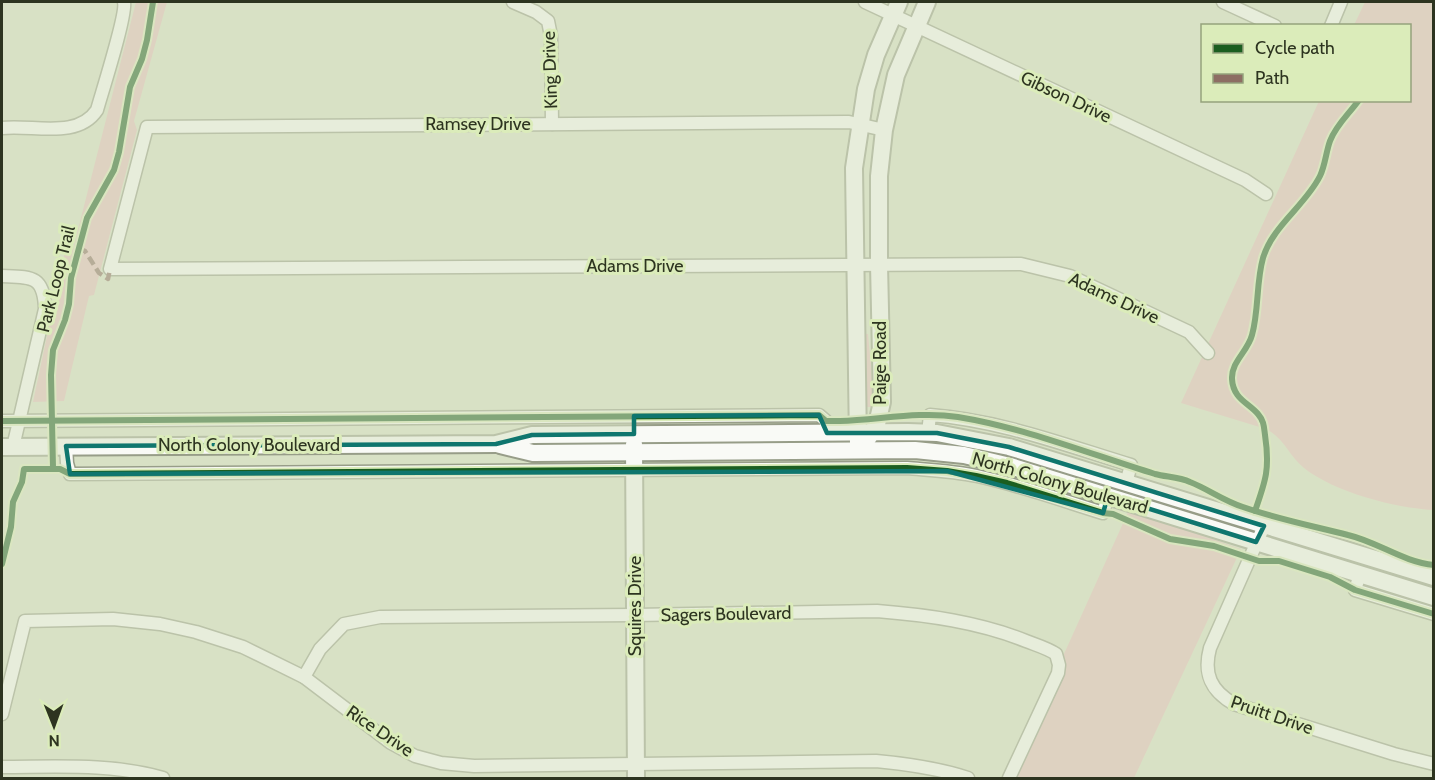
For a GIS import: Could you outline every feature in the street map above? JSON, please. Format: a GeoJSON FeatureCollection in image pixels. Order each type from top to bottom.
{"type":"FeatureCollection","features":[{"type":"Feature","properties":{"kind":"main road","name":"Paige Road"},"geometry":{"type":"LineString","coordinates":[[858,450],[882,402],[879,176],[884,130],[896,75],[927,2]]}},
{"type":"Feature","properties":{"kind":"main road","name":"Paige Road"},"geometry":{"type":"LineString","coordinates":[[866,432],[856,265],[854,168],[867,89],[876,55],[896,8]]}},
{"type":"Feature","properties":{"kind":"main road"},"geometry":{"type":"LineString","coordinates":[[882,402],[895,423],[908,432]]}},
{"type":"Feature","properties":{"kind":"main road","name":"North Colony Boulevard"},"geometry":{"type":"LineString","coordinates":[[7,447],[496,444],[532,435],[928,433],[1009,447],[1434,577]]}},
{"type":"Feature","properties":{"kind":"main road","name":"Squires Drive"},"geometry":{"type":"LineString","coordinates":[[634,434],[635,771]]}},
{"type":"Feature","properties":{"kind":"main road","name":"North Colony Boulevard"},"geometry":{"type":"LineString","coordinates":[[496,444],[533,453],[915,450],[964,455],[1010,466],[1434,597]]}},
{"type":"Feature","properties":{"kind":"street"},"geometry":{"type":"LineString","coordinates":[[2,128],[73,127],[91,119],[97,110],[122,21],[124,2]]}},
{"type":"Feature","properties":{"kind":"street","name":"King Drive"},"geometry":{"type":"LineString","coordinates":[[513,2],[536,12],[548,21],[551,36],[552,124]]}},
{"type":"Feature","properties":{"kind":"street","name":"Gibson Drive"},"geometry":{"type":"LineString","coordinates":[[866,2],[896,8],[915,26],[1245,180],[1266,194]]}},
{"type":"Feature","properties":{"kind":"street"},"geometry":{"type":"LineString","coordinates":[[1223,2],[1271,24]]}},
{"type":"Feature","properties":{"kind":"street"},"geometry":{"type":"LineString","coordinates":[[1332,24],[1341,2]]}},
{"type":"Feature","properties":{"kind":"street","name":"Ramsey Drive"},"geometry":{"type":"LineString","coordinates":[[128,199],[147,127],[849,122],[884,130]]}},
{"type":"Feature","properties":{"kind":"street","name":"Adams Drive"},"geometry":{"type":"LineString","coordinates":[[128,199],[110,269],[1021,264],[1070,276],[1189,332],[1208,353]]}},
{"type":"Feature","properties":{"kind":"street"},"geometry":{"type":"LineString","coordinates":[[2,276],[26,276],[36,280],[42,286],[45,309],[18,421],[7,447]]}},
{"type":"Feature","properties":{"kind":"street"},"geometry":{"type":"LineString","coordinates":[[2,421],[819,415],[826,421],[827,433]]}},
{"type":"Feature","properties":{"kind":"street"},"geometry":{"type":"LineString","coordinates":[[633,416],[634,434]]}},
{"type":"Feature","properties":{"kind":"street"},"geometry":{"type":"LineString","coordinates":[[66,446],[70,474],[907,468],[946,471],[1007,483],[1103,513],[1108,496]]}},
{"type":"Feature","properties":{"kind":"street","name":"Pruitt Drive"},"geometry":{"type":"LineString","coordinates":[[1264,526],[1210,648],[1206,663],[1213,687],[1222,697],[1234,704],[1394,754],[1434,764]]}},
{"type":"Feature","properties":{"kind":"street"},"geometry":{"type":"LineString","coordinates":[[1360,574],[1355,590],[1434,614]]}},
{"type":"Feature","properties":{"kind":"street","name":"Sagers Boulevard"},"geometry":{"type":"LineString","coordinates":[[304,677],[320,649],[344,624],[380,617],[877,611],[949,620],[1008,633],[1056,654],[1059,665],[1058,673],[1009,778]]}},
{"type":"Feature","properties":{"kind":"street","name":"Rice Drive"},"geometry":{"type":"LineString","coordinates":[[2,714],[25,621],[113,620],[160,624],[196,632],[243,647],[304,677],[392,742],[415,756],[441,764],[635,771],[876,761],[944,770],[968,778]]}},
{"type":"Feature","properties":{"kind":"street"},"geometry":{"type":"LineString","coordinates":[[2,767],[87,767],[141,772],[163,778]]}},
{"type":"Feature","properties":{"kind":"highlighted area"},"geometry":{"type":"Polygon","coordinates":[[[819,415],[827,433],[937,433],[1009,447],[1264,526],[1256,542],[1108,496],[1103,513],[947,471],[70,474],[66,446],[496,444],[532,435],[634,434],[634,416],[819,415]]]}},
{"type":"Feature","properties":{"kind":"shaded area"},"geometry":{"type":"Polygon","coordinates":[[[136,2],[167,2],[134,121],[137,130],[94,295],[89,296],[64,401],[33,402],[65,251],[73,249],[136,2]]]}},
{"type":"Feature","properties":{"kind":"shaded area"},"geometry":{"type":"Polygon","coordinates":[[[1365,2],[1433,2],[1433,510],[1383,502],[1331,484],[1304,468],[1278,437],[1266,429],[1181,403],[1319,102],[1411,102],[1411,24],[1354,24],[1365,2]]]}},
{"type":"Feature","properties":{"kind":"shaded area"},"geometry":{"type":"Polygon","coordinates":[[[866,334],[868,334],[875,407],[867,407],[866,334]]]}},
{"type":"Feature","properties":{"kind":"shaded area"},"geometry":{"type":"Polygon","coordinates":[[[1129,510],[1241,549],[1134,778],[1008,778],[1129,510]]]}},
{"type":"Feature","properties":{"kind":"marked path"},"geometry":{"type":"LineString","coordinates":[[79,249],[85,251],[99,273],[108,279],[110,269]]}},
{"type":"Feature","properties":{"kind":"cycle path","name":"Park Loop Trail"},"geometry":{"type":"LineString","coordinates":[[53,468],[51,375],[53,350],[65,320],[71,278],[87,218],[114,170],[130,87],[142,59],[153,2]]}},
{"type":"Feature","properties":{"kind":"cycle path"},"geometry":{"type":"LineString","coordinates":[[1255,511],[1267,465],[1264,427],[1258,414],[1235,391],[1232,373],[1252,335],[1259,277],[1268,246],[1281,225],[1314,187],[1322,172],[1333,135],[1357,102]]}},
{"type":"Feature","properties":{"kind":"cycle path"},"geometry":{"type":"LineString","coordinates":[[2,421],[819,415],[826,421],[840,421],[943,415],[1008,428],[1155,474],[1186,480],[1243,507],[1359,538],[1412,560],[1434,565]]}},
{"type":"Feature","properties":{"kind":"cycle path"},"geometry":{"type":"LineString","coordinates":[[2,564],[11,527],[13,502],[22,482],[24,469],[60,469],[70,474],[907,468],[947,471],[1007,483],[1103,513],[1113,514],[1170,539],[1214,546],[1259,561],[1279,561],[1330,577],[1355,590],[1434,614]]}}]}
